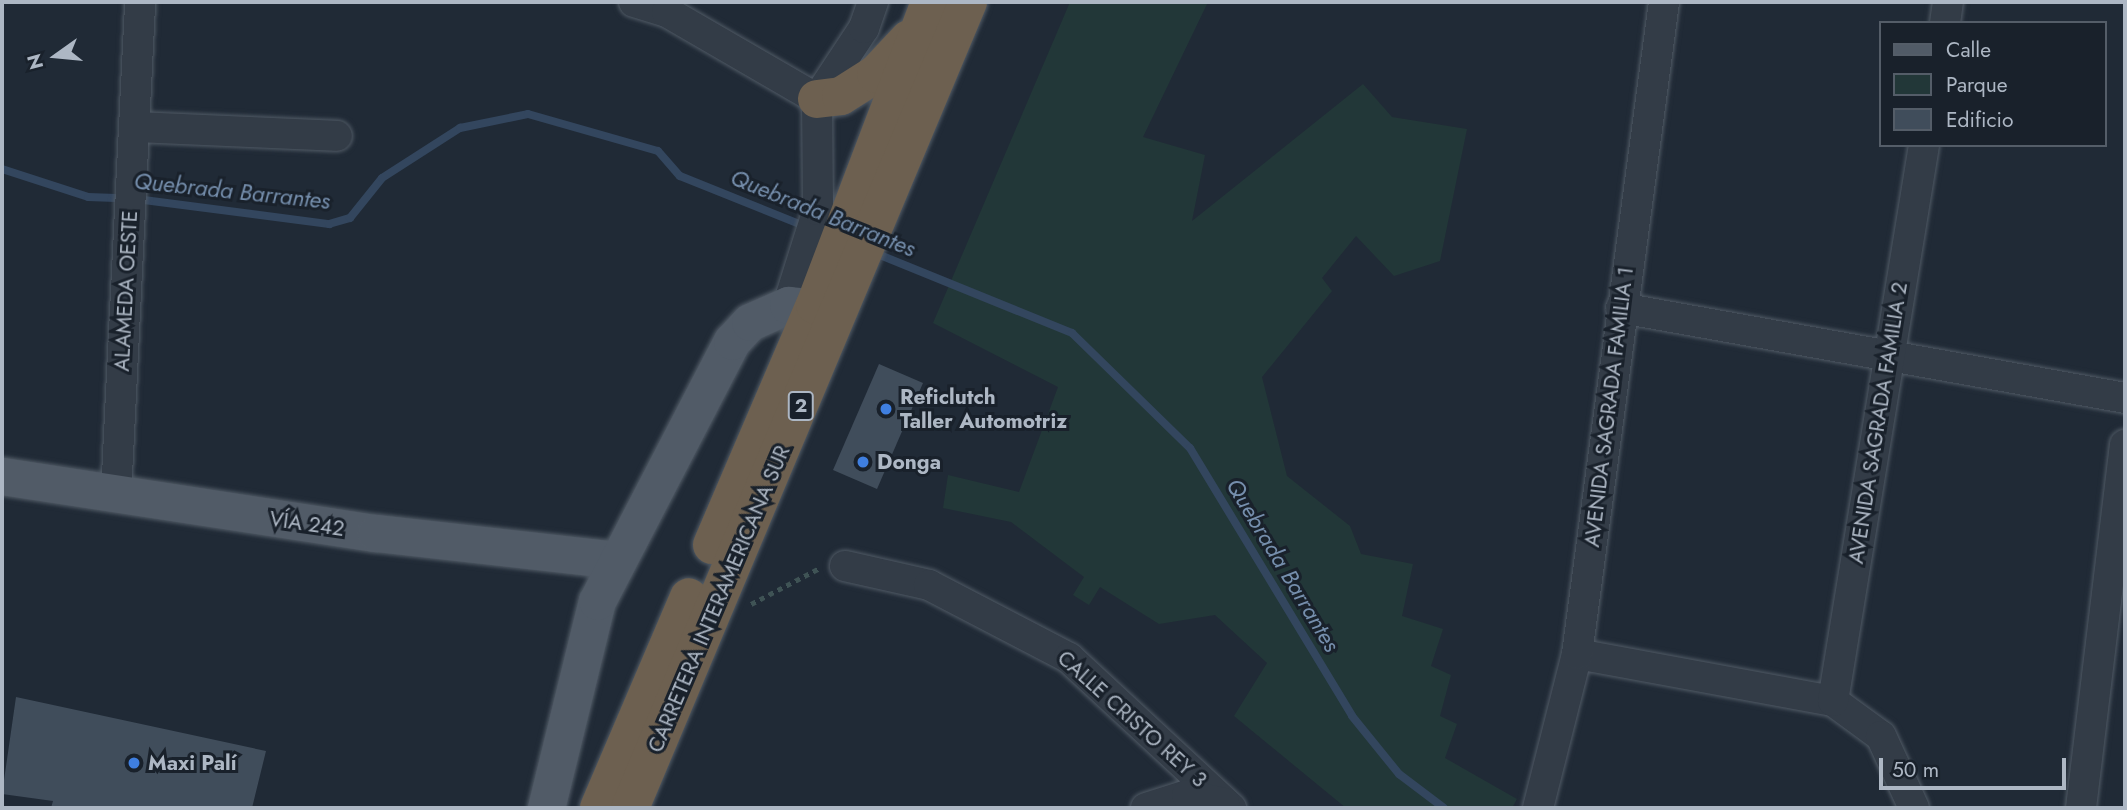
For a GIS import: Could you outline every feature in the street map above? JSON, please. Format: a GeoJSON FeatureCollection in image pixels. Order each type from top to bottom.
{"type":"FeatureCollection","features":[{"type":"Feature","properties":{"kind":"highway","name":"CARRETERA INTERAMERICANA SUR"},"geometry":{"type":"LineString","coordinates":[[630,808],[828,344],[968,2]]}},
{"type":"Feature","properties":{"kind":"highway"},"geometry":{"type":"LineString","coordinates":[[817,99],[841,96],[876,74],[925,14]]}},
{"type":"Feature","properties":{"kind":"highway","name":"CARRETERA INTERAMERICANA SUR"},"geometry":{"type":"LineString","coordinates":[[599,808],[802,305],[925,14]]}},
{"type":"Feature","properties":{"kind":"main road"},"geometry":{"type":"LineString","coordinates":[[546,808],[597,601],[615,560],[732,341],[750,322],[802,305],[825,314],[828,344]]}},
{"type":"Feature","properties":{"kind":"main road","name":"VÍA 242"},"geometry":{"type":"LineString","coordinates":[[2,476],[116,496],[615,560]]}},
{"type":"Feature","properties":{"kind":"street","name":"ALAMEDA OESTE"},"geometry":{"type":"LineString","coordinates":[[116,496],[140,2]]}},
{"type":"Feature","properties":{"kind":"street"},"geometry":{"type":"LineString","coordinates":[[634,2],[667,12],[817,99]]}},
{"type":"Feature","properties":{"kind":"street"},"geometry":{"type":"LineString","coordinates":[[802,305],[818,211],[817,99],[864,28],[873,2]]}},
{"type":"Feature","properties":{"kind":"street","name":"AVENIDA SAGRADA FAMILIA 1"},"geometry":{"type":"LineString","coordinates":[[1538,808],[1577,654],[1621,308],[1664,2]]}},
{"type":"Feature","properties":{"kind":"street"},"geometry":{"type":"LineString","coordinates":[[1945,21],[1948,2]]}},
{"type":"Feature","properties":{"kind":"street"},"geometry":{"type":"LineString","coordinates":[[134,127],[337,136]]}},
{"type":"Feature","properties":{"kind":"street","name":"AVENIDA SAGRADA FAMILIA 2"},"geometry":{"type":"LineString","coordinates":[[1833,701],[1924,147]]}},
{"type":"Feature","properties":{"kind":"street"},"geometry":{"type":"LineString","coordinates":[[1621,308],[2125,398]]}},
{"type":"Feature","properties":{"kind":"street"},"geometry":{"type":"LineString","coordinates":[[2081,808],[2125,445]]}},
{"type":"Feature","properties":{"kind":"street","name":"CALLE CRISTO REY 3"},"geometry":{"type":"LineString","coordinates":[[845,566],[929,584],[1069,658],[1229,807]]}},
{"type":"Feature","properties":{"kind":"street"},"geometry":{"type":"LineString","coordinates":[[1577,654],[1833,701],[1881,736],[1914,808]]}},
{"type":"Feature","properties":{"kind":"street"},"geometry":{"type":"LineString","coordinates":[[1146,808],[1187,795],[1229,807]]}},
{"type":"Feature","properties":{"kind":"path"},"geometry":{"type":"LineString","coordinates":[[748,606],[798,574],[845,566]]}},
{"type":"Feature","properties":{"kind":"green space"},"geometry":{"type":"Polygon","coordinates":[[[1070,2],[1208,2],[1143,137],[1205,155],[1192,221],[1363,84],[1392,117],[1467,129],[1440,261],[1394,276],[1356,236],[1322,278],[1332,291],[1262,377],[1287,476],[1350,526],[1361,554],[1413,564],[1402,616],[1443,629],[1431,666],[1451,675],[1440,716],[1457,724],[1445,758],[1517,799],[1512,808],[1346,808],[1234,716],[1267,663],[1215,615],[1159,624],[1100,587],[1089,605],[1073,595],[1084,577],[1011,522],[943,508],[948,475],[1019,492],[1058,387],[933,323],[1070,2]]]}},
{"type":"Feature","properties":{"kind":"building","name":"Reficlutch Taller Automotriz"},"geometry":{"type":"Polygon","coordinates":[[[879,364],[923,383],[877,489],[833,470],[879,364]]]}},
{"type":"Feature","properties":{"kind":"building","name":"Maxi Palí"},"geometry":{"type":"Polygon","coordinates":[[[16,697],[266,751],[252,808],[51,808],[53,801],[2,794],[16,697]]]}},
{"type":"Feature","properties":{"kind":"waterway","name":"Quebrada Barrantes"},"geometry":{"type":"LineString","coordinates":[[136,199],[329,224],[350,218],[382,178],[460,128],[528,114],[658,151],[680,176],[807,227]]}},
{"type":"Feature","properties":{"kind":"waterway","name":"Quebrada Barrantes"},"geometry":{"type":"LineString","coordinates":[[2,169],[88,197],[123,198]]}},
{"type":"Feature","properties":{"kind":"waterway","name":"Quebrada Barrantes"},"geometry":{"type":"LineString","coordinates":[[875,253],[1072,333],[1190,448],[1352,716],[1399,774],[1444,808]]}},
{"type":"Feature","properties":{"kind":"place","name":"Reficlutch Taller Automotriz"},"geometry":{"type":"Point","coordinates":[886,409]}},
{"type":"Feature","properties":{"kind":"place","name":"Donga"},"geometry":{"type":"Point","coordinates":[863,462]}},
{"type":"Feature","properties":{"kind":"place","name":"Maxi Palí"},"geometry":{"type":"Point","coordinates":[134,763]}}]}
